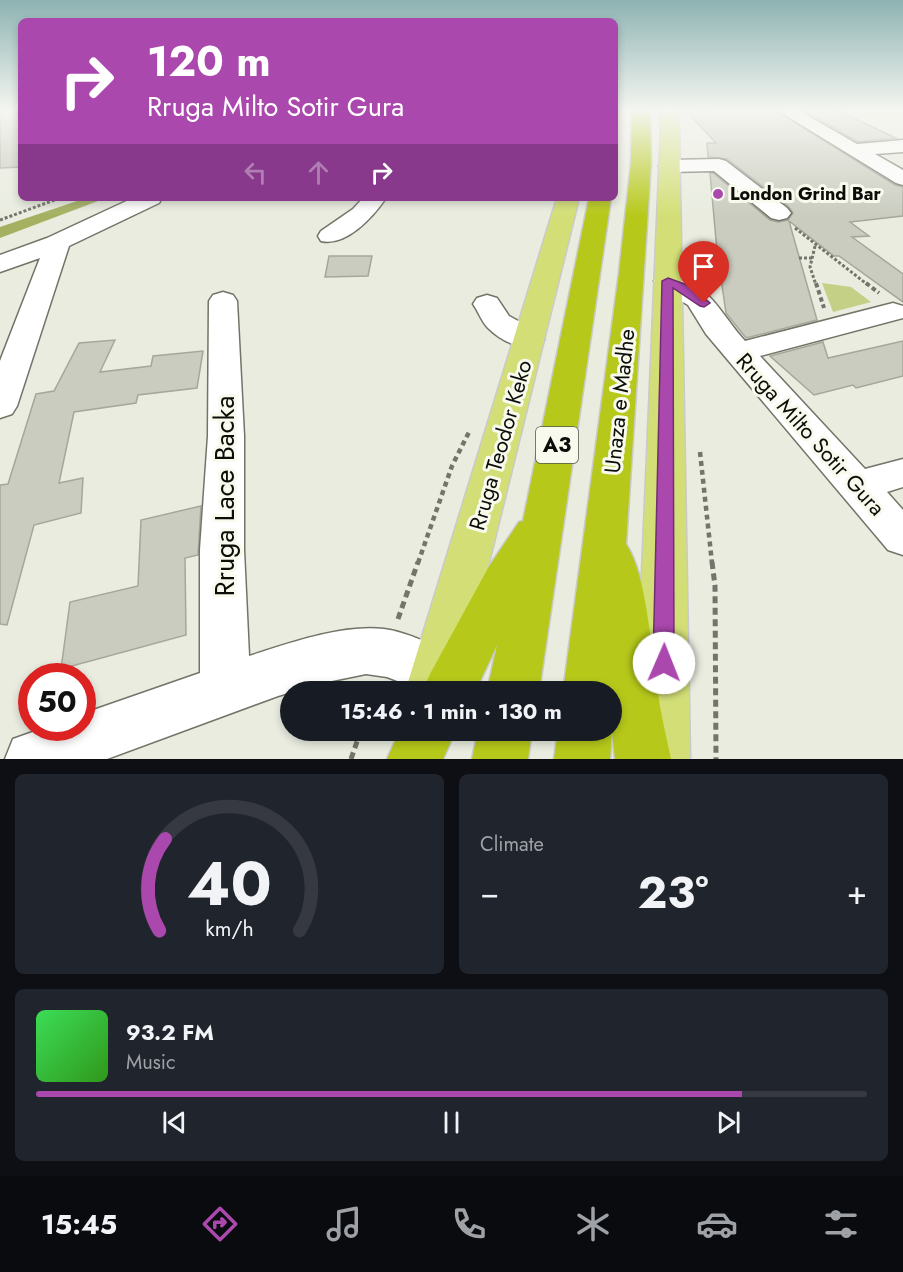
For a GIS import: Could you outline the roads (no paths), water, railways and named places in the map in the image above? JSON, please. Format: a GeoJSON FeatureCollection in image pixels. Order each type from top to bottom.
{"type":"FeatureCollection","features":[{"type":"Feature","properties":{"kind":"highway","name":"Unaza e Madhe"},"geometry":{"type":"LineString","coordinates":[[590,681],[632,273],[641,145]]}},
{"type":"Feature","properties":{"kind":"highway","name":"A3"},"geometry":{"type":"LineString","coordinates":[[515,681],[599,201]]}},
{"type":"Feature","properties":{"kind":"highway"},"geometry":{"type":"LineString","coordinates":[[441,681],[544,517]]}},
{"type":"Feature","properties":{"kind":"highway"},"geometry":{"type":"LineString","coordinates":[[605,529],[625,616],[631,687],[643,759]]}},
{"type":"Feature","properties":{"kind":"highway"},"geometry":{"type":"LineString","coordinates":[[413,759],[423,741]]}},
{"type":"Feature","properties":{"kind":"highway"},"geometry":{"type":"LineString","coordinates":[[500,759],[503,741]]}},
{"type":"Feature","properties":{"kind":"highway"},"geometry":{"type":"LineString","coordinates":[[582,759],[584,741]]}},
{"type":"Feature","properties":{"kind":"main road"},"geometry":{"type":"LineString","coordinates":[[663,759],[669,145]]}},
{"type":"Feature","properties":{"kind":"main road","name":"Rruga Teodor Keko"},"geometry":{"type":"LineString","coordinates":[[439,681],[567,201]]}},
{"type":"Feature","properties":{"kind":"main road"},"geometry":{"type":"LineString","coordinates":[[413,759],[417,741]]}},
{"type":"Feature","properties":{"kind":"street"},"geometry":{"type":"LineString","coordinates":[[846,145],[903,179]]}},
{"type":"Feature","properties":{"kind":"street"},"geometry":{"type":"LineString","coordinates":[[854,150],[903,146]]}},
{"type":"Feature","properties":{"kind":"street"},"geometry":{"type":"LineString","coordinates":[[669,165],[719,165],[779,213]]}},
{"type":"Feature","properties":{"kind":"street"},"geometry":{"type":"LineString","coordinates":[[0,264],[56,243],[146,201]]}},
{"type":"Feature","properties":{"kind":"street"},"geometry":{"type":"LineString","coordinates":[[330,236],[361,214],[372,201]]}},
{"type":"Feature","properties":{"kind":"street"},"geometry":{"type":"LineString","coordinates":[[0,406],[34,314],[56,243]]}},
{"type":"Feature","properties":{"kind":"street","name":"Rruga Milto Sotir Gura"},"geometry":{"type":"LineString","coordinates":[[668,281],[686,289],[704,303],[717,328],[903,538]]}},
{"type":"Feature","properties":{"kind":"street","name":"Rruga Lace Backa"},"geometry":{"type":"LineString","coordinates":[[223,301],[226,436],[222,550],[225,671],[229,690]]}},
{"type":"Feature","properties":{"kind":"street"},"geometry":{"type":"LineString","coordinates":[[487,303],[499,322],[529,340]]}},
{"type":"Feature","properties":{"kind":"street"},"geometry":{"type":"LineString","coordinates":[[739,352],[888,304]]}},
{"type":"Feature","properties":{"kind":"street"},"geometry":{"type":"LineString","coordinates":[[859,486],[903,473]]}},
{"type":"Feature","properties":{"kind":"street"},"geometry":{"type":"LineString","coordinates":[[33,759],[278,671],[322,659],[366,651],[387,653],[432,681]]}},
{"type":"Feature","properties":{"kind":"place","name":"London Grind Bar"},"geometry":{"type":"Point","coordinates":[718,194]}}]}
